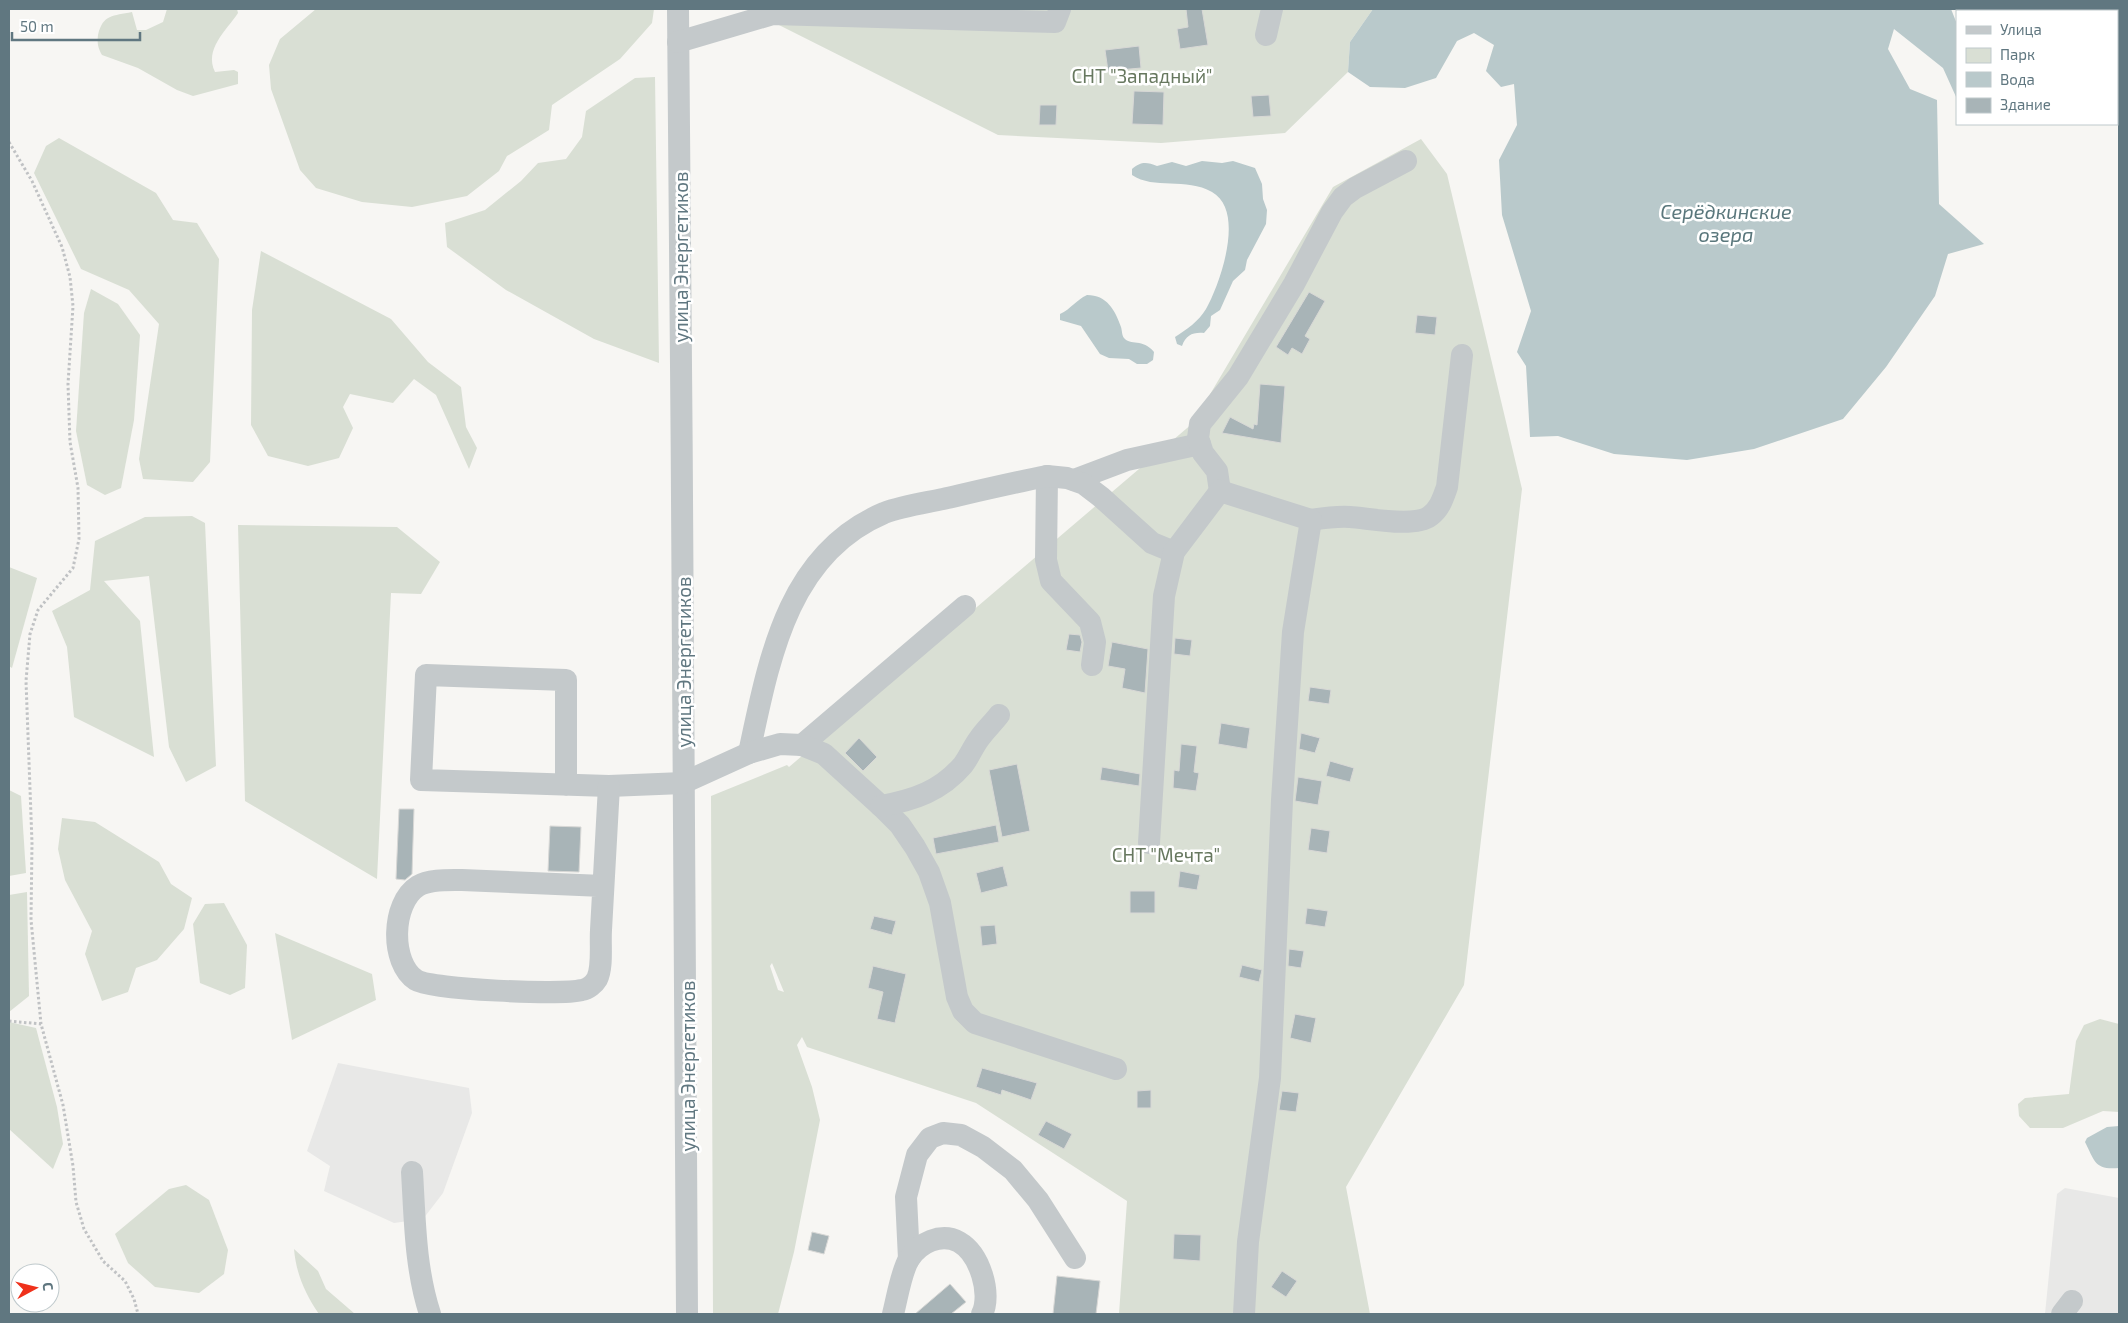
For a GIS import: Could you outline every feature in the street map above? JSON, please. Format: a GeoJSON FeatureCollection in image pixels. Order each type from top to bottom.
{"type":"FeatureCollection","features":[{"type":"Feature","properties":{"kind":"street","name":"улица Энергетиков"},"geometry":{"type":"LineString","coordinates":[[678,9],[683,783],[687,931],[687,1314]]}},
{"type":"Feature","properties":{"kind":"street"},"geometry":{"type":"LineString","coordinates":[[678,42],[774,11],[1055,22],[1060,9]]}},
{"type":"Feature","properties":{"kind":"street"},"geometry":{"type":"LineString","coordinates":[[1266,35],[1272,9]]}},
{"type":"Feature","properties":{"kind":"street"},"geometry":{"type":"LineString","coordinates":[[1149,843],[1164,596],[1174,552],[1220,491],[1217,471],[1203,453],[1198,438],[1200,424],[1238,376],[1294,284],[1337,205],[1355,188],[1406,161]]}},
{"type":"Feature","properties":{"kind":"street"},"geometry":{"type":"LineString","coordinates":[[1220,491],[1311,520],[1335,516],[1383,522],[1429,518],[1441,504],[1447,487],[1462,356]]}},
{"type":"Feature","properties":{"kind":"street"},"geometry":{"type":"LineString","coordinates":[[1074,480],[1127,460],[1200,444]]}},
{"type":"Feature","properties":{"kind":"street"},"geometry":{"type":"LineString","coordinates":[[749,752],[762,691],[778,637],[794,597],[830,548],[856,527],[886,512],[1047,476],[1074,480],[1101,497],[1152,543],[1174,552]]}},
{"type":"Feature","properties":{"kind":"street"},"geometry":{"type":"LineString","coordinates":[[1047,476],[1046,560],[1051,581],[1090,622],[1096,642],[1092,665]]}},
{"type":"Feature","properties":{"kind":"street"},"geometry":{"type":"LineString","coordinates":[[1244,1314],[1248,1242],[1270,1078],[1282,800],[1293,632],[1311,520]]}},
{"type":"Feature","properties":{"kind":"street"},"geometry":{"type":"LineString","coordinates":[[802,745],[965,606]]}},
{"type":"Feature","properties":{"kind":"street"},"geometry":{"type":"LineString","coordinates":[[566,785],[566,680],[426,675],[421,780],[566,785],[609,786],[683,783],[749,752],[780,744],[802,745],[824,754],[881,806],[905,832],[929,872],[940,903],[956,997],[963,1011],[975,1023],[1116,1069]]}},
{"type":"Feature","properties":{"kind":"street"},"geometry":{"type":"LineString","coordinates":[[881,806],[907,801],[928,794],[949,780],[964,764],[980,738],[999,715]]}},
{"type":"Feature","properties":{"kind":"street"},"geometry":{"type":"LineString","coordinates":[[603,886],[443,880],[418,886],[407,897],[400,914],[398,947],[403,966],[417,980],[436,986],[555,992],[584,990],[596,980],[599,973],[609,786]]}},
{"type":"Feature","properties":{"kind":"street"},"geometry":{"type":"LineString","coordinates":[[893,1314],[909,1259],[906,1197],[917,1155],[930,1138],[943,1133],[961,1135],[983,1147],[1013,1170],[1038,1200],[1075,1258]]}},
{"type":"Feature","properties":{"kind":"street"},"geometry":{"type":"LineString","coordinates":[[412,1172],[417,1254],[424,1295],[430,1314]]}},
{"type":"Feature","properties":{"kind":"street"},"geometry":{"type":"LineString","coordinates":[[909,1259],[923,1244],[941,1238],[959,1242],[972,1255],[980,1271],[985,1291],[985,1308],[982,1314]]}},
{"type":"Feature","properties":{"kind":"path"},"geometry":{"type":"LineString","coordinates":[[9,142],[32,181],[62,247],[70,277],[73,306],[68,384],[70,442],[78,488],[79,539],[73,568],[38,610],[30,634],[26,681],[32,843],[31,920],[41,1024],[63,1105],[73,1166],[76,1202],[84,1229],[103,1260],[124,1281],[134,1298],[138,1314]]}},
{"type":"Feature","properties":{"kind":"path"},"geometry":{"type":"LineString","coordinates":[[9,1021],[41,1024]]}},
{"type":"Feature","properties":{"kind":"shaded area"},"geometry":{"type":"Polygon","coordinates":[[[338,1063],[469,1088],[472,1113],[443,1193],[423,1219],[394,1223],[324,1191],[330,1166],[307,1151],[338,1063]]]}},
{"type":"Feature","properties":{"kind":"shaded area"},"geometry":{"type":"Polygon","coordinates":[[[2065,1188],[2119,1198],[2119,1314],[2045,1314],[2057,1194],[2065,1188]]]}},
{"type":"Feature","properties":{"kind":"green space"},"geometry":{"type":"Polygon","coordinates":[[[167,9],[237,9],[238,13],[214,48],[212,64],[215,72],[234,70],[238,72],[238,84],[193,96],[177,90],[138,68],[102,55],[98,45],[98,35],[103,23],[110,17],[132,12],[137,30],[146,30],[163,22],[167,9]]]}},
{"type":"Feature","properties":{"kind":"green space"},"geometry":{"type":"Polygon","coordinates":[[[316,9],[654,9],[652,23],[620,59],[552,105],[549,130],[507,156],[499,171],[467,196],[412,207],[362,202],[316,188],[300,170],[271,89],[269,65],[280,39],[316,9]]]}},
{"type":"Feature","properties":{"kind":"green space","name":"СНТ \"Западный\""},"geometry":{"type":"Polygon","coordinates":[[[747,9],[1373,9],[1350,42],[1348,72],[1285,133],[1161,143],[998,135],[747,9]]]}},
{"type":"Feature","properties":{"kind":"green space"},"geometry":{"type":"Polygon","coordinates":[[[655,77],[659,363],[594,339],[506,290],[447,247],[445,223],[485,210],[521,181],[538,163],[566,159],[582,137],[586,111],[635,78],[655,77]]]}},
{"type":"Feature","properties":{"kind":"green space"},"geometry":{"type":"Polygon","coordinates":[[[59,138],[156,193],[173,220],[197,223],[219,259],[210,462],[193,482],[143,479],[139,459],[159,324],[129,290],[81,269],[34,173],[46,146],[59,138]]]}},
{"type":"Feature","properties":{"kind":"green space","name":"СНТ \"Мечта\""},"geometry":{"type":"Polygon","coordinates":[[[1421,139],[1447,174],[1522,489],[1464,985],[1346,1187],[1370,1314],[1119,1314],[1127,1201],[976,1103],[807,1047],[802,1037],[797,1045],[812,1087],[820,1120],[794,1252],[778,1314],[713,1314],[711,796],[787,765],[789,767],[1193,423],[1333,187],[1421,139]],[[772,963],[770,966],[778,990],[784,992],[772,963]]]}},
{"type":"Feature","properties":{"kind":"green space"},"geometry":{"type":"Polygon","coordinates":[[[261,251],[391,319],[428,362],[461,387],[466,427],[477,448],[469,469],[436,395],[414,379],[393,403],[350,394],[343,407],[353,428],[339,458],[308,466],[268,456],[251,425],[252,310],[261,251]]]}},
{"type":"Feature","properties":{"kind":"green space"},"geometry":{"type":"Polygon","coordinates":[[[91,289],[118,304],[140,335],[134,420],[121,488],[105,495],[87,485],[76,431],[84,313],[91,289]]]}},
{"type":"Feature","properties":{"kind":"green space"},"geometry":{"type":"Polygon","coordinates":[[[192,516],[205,523],[216,766],[186,782],[169,747],[149,576],[104,581],[140,621],[154,757],[74,717],[67,647],[52,611],[90,590],[95,541],[145,517],[192,516]]]}},
{"type":"Feature","properties":{"kind":"green space"},"geometry":{"type":"Polygon","coordinates":[[[238,525],[397,527],[440,562],[421,594],[391,593],[377,879],[245,801],[238,525]]]}},
{"type":"Feature","properties":{"kind":"green space"},"geometry":{"type":"Polygon","coordinates":[[[9,567],[37,578],[12,668],[9,666],[9,567]]]}},
{"type":"Feature","properties":{"kind":"green space"},"geometry":{"type":"Polygon","coordinates":[[[9,790],[21,796],[26,873],[9,876],[9,790]]]}},
{"type":"Feature","properties":{"kind":"green space"},"geometry":{"type":"Polygon","coordinates":[[[62,818],[95,822],[159,862],[171,884],[192,898],[184,929],[157,960],[136,968],[128,992],[102,1001],[85,954],[92,931],[65,880],[58,849],[62,818]]]}},
{"type":"Feature","properties":{"kind":"green space"},"geometry":{"type":"Polygon","coordinates":[[[27,892],[29,996],[9,1012],[9,895],[27,892]]]}},
{"type":"Feature","properties":{"kind":"green space"},"geometry":{"type":"Polygon","coordinates":[[[224,903],[247,945],[245,988],[230,995],[200,983],[193,924],[205,904],[224,903]]]}},
{"type":"Feature","properties":{"kind":"green space"},"geometry":{"type":"Polygon","coordinates":[[[275,933],[372,974],[376,1000],[292,1040],[275,933]]]}},
{"type":"Feature","properties":{"kind":"green space"},"geometry":{"type":"Polygon","coordinates":[[[2100,1019],[2119,1024],[2119,1112],[2103,1111],[2063,1128],[2030,1128],[2019,1116],[2018,1104],[2025,1098],[2069,1094],[2076,1041],[2084,1025],[2100,1019]]]}},
{"type":"Feature","properties":{"kind":"green space"},"geometry":{"type":"Polygon","coordinates":[[[9,1022],[36,1028],[57,1107],[63,1144],[53,1169],[9,1129],[9,1022]]]}},
{"type":"Feature","properties":{"kind":"green space"},"geometry":{"type":"Polygon","coordinates":[[[186,1185],[209,1200],[228,1250],[224,1274],[199,1293],[155,1287],[128,1263],[115,1234],[169,1189],[186,1185]]]}},
{"type":"Feature","properties":{"kind":"green space"},"geometry":{"type":"Polygon","coordinates":[[[294,1249],[318,1271],[326,1289],[355,1314],[319,1314],[309,1299],[302,1283],[294,1249]]]}},
{"type":"Feature","properties":{"kind":"water","name":"Серёдкинские озера"},"geometry":{"type":"Polygon","coordinates":[[[1373,9],[1951,9],[1956,22],[1956,97],[1943,68],[1894,29],[1888,49],[1910,89],[1937,100],[1939,204],[1984,244],[1948,254],[1935,296],[1886,367],[1843,419],[1754,449],[1687,460],[1614,454],[1558,436],[1530,437],[1526,366],[1517,352],[1531,311],[1502,215],[1499,160],[1517,125],[1514,84],[1501,87],[1486,71],[1494,45],[1474,33],[1457,41],[1436,78],[1405,88],[1370,87],[1348,72],[1350,42],[1373,9]]]}},
{"type":"Feature","properties":{"kind":"water"},"geometry":{"type":"Polygon","coordinates":[[[1202,161],[1222,163],[1233,161],[1255,168],[1262,184],[1263,199],[1267,210],[1266,224],[1247,260],[1245,270],[1233,281],[1220,310],[1211,316],[1210,326],[1204,333],[1196,333],[1188,337],[1182,346],[1177,344],[1175,337],[1200,317],[1212,298],[1218,283],[1227,248],[1229,231],[1227,215],[1222,201],[1212,192],[1192,185],[1150,182],[1132,175],[1132,169],[1144,163],[1157,166],[1172,162],[1186,166],[1202,161]]]}},
{"type":"Feature","properties":{"kind":"water"},"geometry":{"type":"Polygon","coordinates":[[[1087,295],[1105,301],[1113,309],[1124,338],[1130,342],[1146,345],[1150,348],[1154,352],[1153,360],[1147,364],[1137,364],[1129,359],[1109,358],[1100,354],[1081,326],[1060,320],[1060,314],[1087,295]]]}},
{"type":"Feature","properties":{"kind":"water"},"geometry":{"type":"Polygon","coordinates":[[[2119,1126],[2119,1168],[2100,1166],[2094,1160],[2085,1142],[2087,1138],[2107,1127],[2119,1126]]]}},
{"type":"Feature","properties":{"kind":"building"},"geometry":{"type":"Polygon","coordinates":[[[1186,9],[1202,9],[1208,45],[1180,49],[1177,29],[1188,27],[1186,9]]]}},
{"type":"Feature","properties":{"kind":"building"},"geometry":{"type":"Polygon","coordinates":[[[1139,46],[1141,68],[1108,71],[1105,50],[1139,46]]]}},
{"type":"Feature","properties":{"kind":"building"},"geometry":{"type":"Polygon","coordinates":[[[1134,91],[1164,92],[1163,125],[1132,124],[1134,91]]]}},
{"type":"Feature","properties":{"kind":"building"},"geometry":{"type":"Polygon","coordinates":[[[1269,95],[1271,116],[1253,117],[1251,96],[1269,95]]]}},
{"type":"Feature","properties":{"kind":"building"},"geometry":{"type":"Polygon","coordinates":[[[1040,105],[1057,105],[1056,125],[1039,125],[1040,105]]]}},
{"type":"Feature","properties":{"kind":"building"},"geometry":{"type":"Polygon","coordinates":[[[1309,292],[1325,301],[1305,336],[1310,339],[1302,354],[1292,348],[1288,355],[1276,347],[1309,292]]]}},
{"type":"Feature","properties":{"kind":"building"},"geometry":{"type":"Polygon","coordinates":[[[1417,315],[1437,317],[1435,335],[1415,333],[1417,315]]]}},
{"type":"Feature","properties":{"kind":"building"},"geometry":{"type":"Polygon","coordinates":[[[1260,384],[1285,386],[1281,443],[1222,433],[1230,417],[1253,429],[1254,424],[1257,425],[1260,384]]]}},
{"type":"Feature","properties":{"kind":"building"},"geometry":{"type":"Polygon","coordinates":[[[1069,634],[1080,635],[1082,642],[1080,652],[1066,650],[1069,634]]]}},
{"type":"Feature","properties":{"kind":"building"},"geometry":{"type":"Polygon","coordinates":[[[1175,638],[1192,640],[1190,656],[1174,654],[1175,638]]]}},
{"type":"Feature","properties":{"kind":"building"},"geometry":{"type":"Polygon","coordinates":[[[1112,642],[1148,649],[1145,693],[1122,688],[1125,669],[1108,666],[1112,642]]]}},
{"type":"Feature","properties":{"kind":"building"},"geometry":{"type":"Polygon","coordinates":[[[1310,687],[1331,690],[1329,704],[1308,701],[1310,687]]]}},
{"type":"Feature","properties":{"kind":"building"},"geometry":{"type":"Polygon","coordinates":[[[1221,723],[1250,728],[1247,749],[1218,744],[1221,723]]]}},
{"type":"Feature","properties":{"kind":"building"},"geometry":{"type":"Polygon","coordinates":[[[1301,733],[1320,738],[1315,753],[1299,749],[1301,733]]]}},
{"type":"Feature","properties":{"kind":"building"},"geometry":{"type":"Polygon","coordinates":[[[859,738],[877,757],[863,771],[845,753],[859,738]]]}},
{"type":"Feature","properties":{"kind":"building"},"geometry":{"type":"Polygon","coordinates":[[[1181,744],[1197,746],[1194,772],[1199,773],[1196,791],[1173,788],[1174,770],[1179,771],[1181,744]]]}},
{"type":"Feature","properties":{"kind":"building"},"geometry":{"type":"Polygon","coordinates":[[[1330,761],[1354,768],[1350,782],[1326,776],[1330,761]]]}},
{"type":"Feature","properties":{"kind":"building"},"geometry":{"type":"Polygon","coordinates":[[[1017,764],[1030,831],[1002,837],[989,770],[1017,764]]]}},
{"type":"Feature","properties":{"kind":"building"},"geometry":{"type":"Polygon","coordinates":[[[1102,767],[1140,774],[1139,786],[1100,780],[1102,767]]]}},
{"type":"Feature","properties":{"kind":"building"},"geometry":{"type":"Polygon","coordinates":[[[1298,777],[1322,781],[1318,805],[1295,801],[1298,777]]]}},
{"type":"Feature","properties":{"kind":"building"},"geometry":{"type":"Polygon","coordinates":[[[399,809],[414,809],[412,874],[405,880],[396,879],[399,809]]]}},
{"type":"Feature","properties":{"kind":"building"},"geometry":{"type":"Polygon","coordinates":[[[996,825],[999,842],[936,854],[933,838],[996,825]]]}},
{"type":"Feature","properties":{"kind":"building"},"geometry":{"type":"Polygon","coordinates":[[[550,826],[581,827],[579,872],[548,871],[550,826]]]}},
{"type":"Feature","properties":{"kind":"building"},"geometry":{"type":"Polygon","coordinates":[[[1311,828],[1330,831],[1327,853],[1308,850],[1311,828]]]}},
{"type":"Feature","properties":{"kind":"building"},"geometry":{"type":"Polygon","coordinates":[[[1003,866],[1008,886],[981,893],[976,873],[1003,866]]]}},
{"type":"Feature","properties":{"kind":"building"},"geometry":{"type":"Polygon","coordinates":[[[1180,871],[1200,875],[1197,890],[1178,887],[1180,871]]]}},
{"type":"Feature","properties":{"kind":"building"},"geometry":{"type":"Polygon","coordinates":[[[1130,891],[1155,891],[1155,913],[1130,913],[1130,891]]]}},
{"type":"Feature","properties":{"kind":"building"},"geometry":{"type":"Polygon","coordinates":[[[1307,908],[1328,911],[1325,927],[1305,924],[1307,908]]]}},
{"type":"Feature","properties":{"kind":"building"},"geometry":{"type":"Polygon","coordinates":[[[874,916],[896,921],[892,935],[870,929],[874,916]]]}},
{"type":"Feature","properties":{"kind":"building"},"geometry":{"type":"Polygon","coordinates":[[[995,925],[997,944],[982,946],[980,926],[995,925]]]}},
{"type":"Feature","properties":{"kind":"building"},"geometry":{"type":"Polygon","coordinates":[[[1289,949],[1304,951],[1301,968],[1288,966],[1289,949]]]}},
{"type":"Feature","properties":{"kind":"building"},"geometry":{"type":"Polygon","coordinates":[[[1242,965],[1262,970],[1259,982],[1239,977],[1242,965]]]}},
{"type":"Feature","properties":{"kind":"building"},"geometry":{"type":"Polygon","coordinates":[[[873,966],[906,974],[895,1023],[877,1019],[883,992],[868,988],[873,966]]]}},
{"type":"Feature","properties":{"kind":"building"},"geometry":{"type":"Polygon","coordinates":[[[1295,1014],[1316,1018],[1311,1043],[1290,1038],[1295,1014]]]}},
{"type":"Feature","properties":{"kind":"building"},"geometry":{"type":"Polygon","coordinates":[[[982,1068],[1037,1083],[1031,1100],[1002,1090],[1001,1095],[976,1087],[982,1068]]]}},
{"type":"Feature","properties":{"kind":"building"},"geometry":{"type":"Polygon","coordinates":[[[1151,1090],[1151,1108],[1137,1108],[1137,1091],[1151,1090]]]}},
{"type":"Feature","properties":{"kind":"building"},"geometry":{"type":"Polygon","coordinates":[[[1282,1091],[1299,1093],[1296,1112],[1279,1110],[1282,1091]]]}},
{"type":"Feature","properties":{"kind":"building"},"geometry":{"type":"Polygon","coordinates":[[[1046,1121],[1072,1134],[1064,1149],[1038,1135],[1046,1121]]]}},
{"type":"Feature","properties":{"kind":"building"},"geometry":{"type":"Polygon","coordinates":[[[812,1232],[829,1236],[824,1254],[808,1250],[812,1232]]]}},
{"type":"Feature","properties":{"kind":"building"},"geometry":{"type":"Polygon","coordinates":[[[1174,1234],[1201,1235],[1200,1261],[1173,1259],[1174,1234]]]}},
{"type":"Feature","properties":{"kind":"building"},"geometry":{"type":"Polygon","coordinates":[[[1282,1271],[1297,1281],[1286,1297],[1271,1287],[1282,1271]]]}},
{"type":"Feature","properties":{"kind":"building"},"geometry":{"type":"Polygon","coordinates":[[[1057,1276],[1100,1281],[1096,1314],[1053,1314],[1057,1276]]]}},
{"type":"Feature","properties":{"kind":"building"},"geometry":{"type":"Polygon","coordinates":[[[950,1284],[966,1302],[951,1314],[915,1314],[950,1284]]]}}]}
